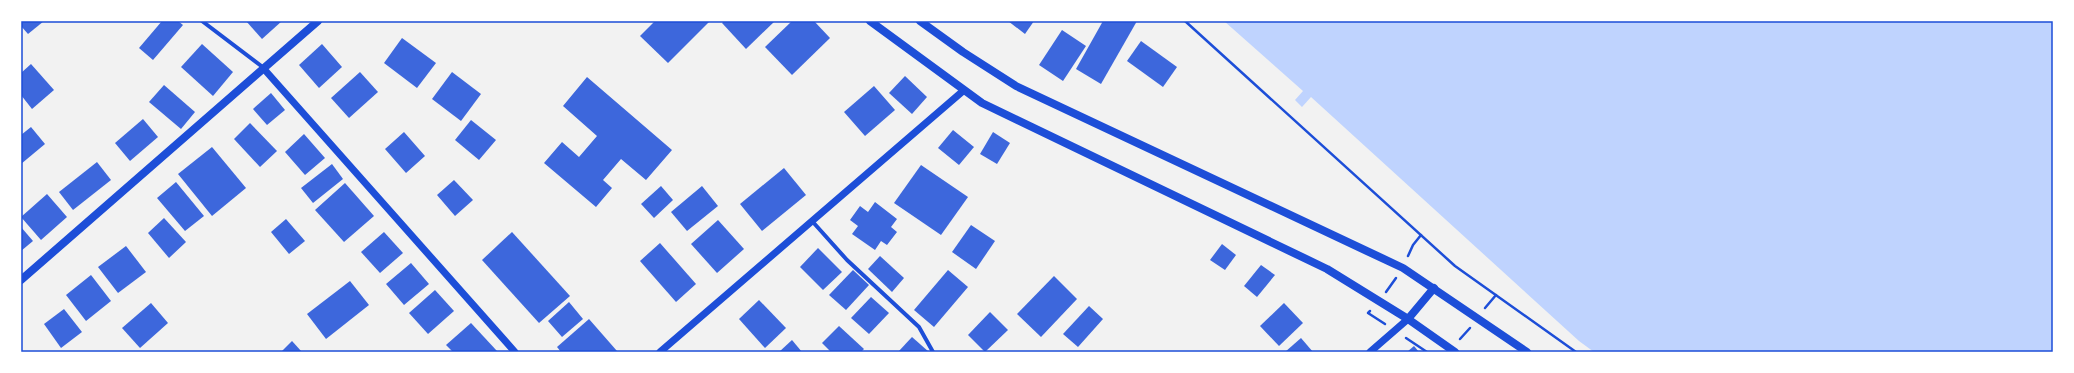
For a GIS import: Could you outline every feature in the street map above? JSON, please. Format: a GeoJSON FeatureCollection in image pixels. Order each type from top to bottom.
{"type":"FeatureCollection","features":[{"type":"Feature","properties":{"kind":"main road"},"geometry":{"type":"LineString","coordinates":[[21,280],[318,21]]}},
{"type":"Feature","properties":{"kind":"main road"},"geometry":{"type":"LineString","coordinates":[[870,21],[963,91],[982,103],[1327,270],[1408,319],[1455,352]]}},
{"type":"Feature","properties":{"kind":"main road"},"geometry":{"type":"LineString","coordinates":[[920,21],[963,52],[1016,86],[1403,268],[1527,352]]}},
{"type":"Feature","properties":{"kind":"main road"},"geometry":{"type":"LineString","coordinates":[[1408,319],[1434,288]]}},
{"type":"Feature","properties":{"kind":"street"},"geometry":{"type":"LineString","coordinates":[[202,21],[264,69],[515,352]]}},
{"type":"Feature","properties":{"kind":"street"},"geometry":{"type":"LineString","coordinates":[[660,352],[963,91]]}},
{"type":"Feature","properties":{"kind":"street"},"geometry":{"type":"LineString","coordinates":[[812,221],[847,260],[919,327],[933,352]]}},
{"type":"Feature","properties":{"kind":"street"},"geometry":{"type":"LineString","coordinates":[[1370,352],[1408,319]]}},
{"type":"Feature","properties":{"kind":"path"},"geometry":{"type":"LineString","coordinates":[[1186,21],[1455,266],[1576,352]]}},
{"type":"Feature","properties":{"kind":"path"},"geometry":{"type":"LineString","coordinates":[[1413,244],[1421,235]]}},
{"type":"Feature","properties":{"kind":"water"},"geometry":{"type":"Polygon","coordinates":[[[1224,21],[2053,21],[2053,352],[1594,352],[1579,341],[1311,97],[1302,107],[1295,100],[1303,91],[1224,21]]]}},
{"type":"Feature","properties":{"kind":"building"},"geometry":{"type":"Polygon","coordinates":[[[21,21],[44,21],[28,34],[21,26],[21,21]]]}},
{"type":"Feature","properties":{"kind":"building"},"geometry":{"type":"Polygon","coordinates":[[[162,21],[178,21],[183,25],[153,60],[139,48],[162,21]]]}},
{"type":"Feature","properties":{"kind":"building"},"geometry":{"type":"Polygon","coordinates":[[[246,21],[282,21],[262,39],[246,21]]]}},
{"type":"Feature","properties":{"kind":"building"},"geometry":{"type":"Polygon","coordinates":[[[655,21],[710,21],[668,63],[640,36],[655,21]]]}},
{"type":"Feature","properties":{"kind":"building"},"geometry":{"type":"Polygon","coordinates":[[[724,21],[775,21],[746,49],[722,23],[724,21]]]}},
{"type":"Feature","properties":{"kind":"building"},"geometry":{"type":"Polygon","coordinates":[[[792,21],[814,21],[830,38],[792,75],[765,47],[792,21]]]}},
{"type":"Feature","properties":{"kind":"building"},"geometry":{"type":"Polygon","coordinates":[[[1008,21],[1034,21],[1025,34],[1008,21]]]}},
{"type":"Feature","properties":{"kind":"building"},"geometry":{"type":"Polygon","coordinates":[[[1103,21],[1137,21],[1101,84],[1076,69],[1103,21]]]}},
{"type":"Feature","properties":{"kind":"building"},"geometry":{"type":"Polygon","coordinates":[[[1062,30],[1086,46],[1063,81],[1039,65],[1062,30]]]}},
{"type":"Feature","properties":{"kind":"building"},"geometry":{"type":"Polygon","coordinates":[[[402,38],[436,63],[417,88],[384,63],[402,38]]]}},
{"type":"Feature","properties":{"kind":"building"},"geometry":{"type":"Polygon","coordinates":[[[1141,41],[1177,67],[1163,87],[1127,61],[1141,41]]]}},
{"type":"Feature","properties":{"kind":"building"},"geometry":{"type":"Polygon","coordinates":[[[202,44],[233,72],[213,96],[181,67],[202,44]]]}},
{"type":"Feature","properties":{"kind":"building"},"geometry":{"type":"Polygon","coordinates":[[[322,44],[342,67],[319,88],[299,65],[322,44]]]}},
{"type":"Feature","properties":{"kind":"building"},"geometry":{"type":"Polygon","coordinates":[[[31,64],[54,90],[32,109],[21,95],[21,73],[31,64]]]}},
{"type":"Feature","properties":{"kind":"building"},"geometry":{"type":"Polygon","coordinates":[[[360,72],[378,92],[349,118],[331,98],[360,72]]]}},
{"type":"Feature","properties":{"kind":"building"},"geometry":{"type":"Polygon","coordinates":[[[452,72],[481,94],[461,121],[432,99],[452,72]]]}},
{"type":"Feature","properties":{"kind":"building"},"geometry":{"type":"Polygon","coordinates":[[[905,76],[927,97],[912,114],[889,93],[905,76]]]}},
{"type":"Feature","properties":{"kind":"building"},"geometry":{"type":"Polygon","coordinates":[[[587,77],[672,150],[646,180],[621,159],[603,180],[612,188],[596,207],[544,163],[562,142],[579,157],[597,136],[563,106],[587,77]]]}},
{"type":"Feature","properties":{"kind":"building"},"geometry":{"type":"Polygon","coordinates":[[[164,85],[195,112],[181,129],[149,102],[164,85]]]}},
{"type":"Feature","properties":{"kind":"building"},"geometry":{"type":"Polygon","coordinates":[[[874,86],[895,110],[865,136],[844,112],[874,86]]]}},
{"type":"Feature","properties":{"kind":"building"},"geometry":{"type":"Polygon","coordinates":[[[271,93],[285,110],[267,125],[253,109],[271,93]]]}},
{"type":"Feature","properties":{"kind":"building"},"geometry":{"type":"Polygon","coordinates":[[[143,119],[158,137],[130,161],[115,143],[143,119]]]}},
{"type":"Feature","properties":{"kind":"building"},"geometry":{"type":"Polygon","coordinates":[[[471,120],[496,140],[479,160],[455,140],[471,120]]]}},
{"type":"Feature","properties":{"kind":"building"},"geometry":{"type":"Polygon","coordinates":[[[250,123],[277,151],[260,167],[234,139],[250,123]]]}},
{"type":"Feature","properties":{"kind":"building"},"geometry":{"type":"Polygon","coordinates":[[[31,127],[45,144],[21,164],[21,135],[31,127]]]}},
{"type":"Feature","properties":{"kind":"building"},"geometry":{"type":"Polygon","coordinates":[[[953,130],[974,147],[959,165],[938,148],[953,130]]]}},
{"type":"Feature","properties":{"kind":"building"},"geometry":{"type":"Polygon","coordinates":[[[404,132],[425,156],[406,173],[385,149],[404,132]]]}},
{"type":"Feature","properties":{"kind":"building"},"geometry":{"type":"Polygon","coordinates":[[[993,132],[1010,143],[997,164],[980,154],[993,132]]]}},
{"type":"Feature","properties":{"kind":"building"},"geometry":{"type":"Polygon","coordinates":[[[304,134],[325,158],[305,175],[285,152],[304,134]]]}},
{"type":"Feature","properties":{"kind":"building"},"geometry":{"type":"Polygon","coordinates":[[[212,147],[246,188],[212,216],[178,174],[212,147]]]}},
{"type":"Feature","properties":{"kind":"building"},"geometry":{"type":"Polygon","coordinates":[[[97,162],[111,180],[73,210],[59,192],[97,162]]]}},
{"type":"Feature","properties":{"kind":"building"},"geometry":{"type":"Polygon","coordinates":[[[332,164],[343,179],[313,203],[301,188],[332,164]]]}},
{"type":"Feature","properties":{"kind":"building"},"geometry":{"type":"Polygon","coordinates":[[[921,165],[968,197],[941,235],[894,203],[921,165]]]}},
{"type":"Feature","properties":{"kind":"building"},"geometry":{"type":"Polygon","coordinates":[[[784,168],[806,195],[762,231],[740,204],[784,168]]]}},
{"type":"Feature","properties":{"kind":"building"},"geometry":{"type":"Polygon","coordinates":[[[454,180],[473,200],[455,216],[437,195],[454,180]]]}},
{"type":"Feature","properties":{"kind":"building"},"geometry":{"type":"Polygon","coordinates":[[[176,182],[204,216],[185,231],[157,198],[176,182]]]}},
{"type":"Feature","properties":{"kind":"building"},"geometry":{"type":"Polygon","coordinates":[[[345,183],[374,216],[344,242],[315,210],[345,183]]]}},
{"type":"Feature","properties":{"kind":"building"},"geometry":{"type":"Polygon","coordinates":[[[661,186],[673,200],[654,218],[641,204],[661,186]]]}},
{"type":"Feature","properties":{"kind":"building"},"geometry":{"type":"Polygon","coordinates":[[[702,186],[718,206],[687,231],[671,212],[702,186]]]}},
{"type":"Feature","properties":{"kind":"building"},"geometry":{"type":"Polygon","coordinates":[[[47,194],[67,217],[41,240],[21,217],[47,194]]]}},
{"type":"Feature","properties":{"kind":"building"},"geometry":{"type":"Polygon","coordinates":[[[875,202],[897,219],[891,227],[897,232],[887,245],[881,241],[875,250],[852,234],[858,226],[850,220],[860,206],[868,212],[875,202]]]}},
{"type":"Feature","properties":{"kind":"building"},"geometry":{"type":"Polygon","coordinates":[[[164,218],[186,242],[169,258],[148,233],[164,218]]]}},
{"type":"Feature","properties":{"kind":"building"},"geometry":{"type":"Polygon","coordinates":[[[286,219],[305,241],[289,254],[271,232],[286,219]]]}},
{"type":"Feature","properties":{"kind":"building"},"geometry":{"type":"Polygon","coordinates":[[[718,220],[744,249],[717,273],[691,244],[718,220]]]}},
{"type":"Feature","properties":{"kind":"building"},"geometry":{"type":"Polygon","coordinates":[[[971,225],[995,241],[976,269],[952,252],[971,225]]]}},
{"type":"Feature","properties":{"kind":"building"},"geometry":{"type":"Polygon","coordinates":[[[21,227],[33,241],[21,251],[21,227]]]}},
{"type":"Feature","properties":{"kind":"building"},"geometry":{"type":"Polygon","coordinates":[[[384,232],[403,253],[380,273],[361,252],[384,232]]]}},
{"type":"Feature","properties":{"kind":"building"},"geometry":{"type":"Polygon","coordinates":[[[512,232],[570,296],[539,323],[482,260],[512,232]]]}},
{"type":"Feature","properties":{"kind":"building"},"geometry":{"type":"Polygon","coordinates":[[[660,243],[696,284],[676,302],[640,261],[660,243]]]}},
{"type":"Feature","properties":{"kind":"building"},"geometry":{"type":"Polygon","coordinates":[[[1222,244],[1236,255],[1225,270],[1210,260],[1222,244]]]}},
{"type":"Feature","properties":{"kind":"building"},"geometry":{"type":"Polygon","coordinates":[[[126,246],[146,272],[118,293],[98,267],[126,246]]]}},
{"type":"Feature","properties":{"kind":"building"},"geometry":{"type":"Polygon","coordinates":[[[818,248],[842,272],[823,290],[800,267],[818,248]]]}},
{"type":"Feature","properties":{"kind":"building"},"geometry":{"type":"Polygon","coordinates":[[[880,256],[904,278],[892,292],[868,269],[880,256]]]}},
{"type":"Feature","properties":{"kind":"building"},"geometry":{"type":"Polygon","coordinates":[[[411,263],[429,284],[404,305],[386,284],[411,263]]]}},
{"type":"Feature","properties":{"kind":"building"},"geometry":{"type":"Polygon","coordinates":[[[1261,265],[1275,275],[1257,297],[1244,286],[1261,265]]]}},
{"type":"Feature","properties":{"kind":"building"},"geometry":{"type":"Polygon","coordinates":[[[853,270],[869,285],[846,310],[829,295],[853,270]]]}},
{"type":"Feature","properties":{"kind":"building"},"geometry":{"type":"Polygon","coordinates":[[[948,270],[968,287],[934,327],[914,310],[948,270]]]}},
{"type":"Feature","properties":{"kind":"building"},"geometry":{"type":"Polygon","coordinates":[[[91,275],[111,301],[86,321],[66,295],[91,275]]]}},
{"type":"Feature","properties":{"kind":"building"},"geometry":{"type":"Polygon","coordinates":[[[1054,276],[1077,299],[1041,337],[1017,314],[1054,276]]]}},
{"type":"Feature","properties":{"kind":"building"},"geometry":{"type":"Polygon","coordinates":[[[350,281],[369,305],[326,339],[307,314],[350,281]]]}},
{"type":"Feature","properties":{"kind":"building"},"geometry":{"type":"Polygon","coordinates":[[[435,290],[454,311],[428,334],[409,313],[435,290]]]}},
{"type":"Feature","properties":{"kind":"building"},"geometry":{"type":"Polygon","coordinates":[[[871,297],[889,313],[869,334],[851,318],[871,297]]]}},
{"type":"Feature","properties":{"kind":"building"},"geometry":{"type":"Polygon","coordinates":[[[759,300],[786,328],[765,348],[739,319],[759,300]]]}},
{"type":"Feature","properties":{"kind":"building"},"geometry":{"type":"Polygon","coordinates":[[[569,302],[583,319],[562,337],[548,321],[569,302]]]}},
{"type":"Feature","properties":{"kind":"building"},"geometry":{"type":"Polygon","coordinates":[[[151,303],[168,323],[140,348],[122,328],[151,303]]]}},
{"type":"Feature","properties":{"kind":"building"},"geometry":{"type":"Polygon","coordinates":[[[1284,303],[1303,323],[1279,346],[1260,326],[1284,303]]]}},
{"type":"Feature","properties":{"kind":"building"},"geometry":{"type":"Polygon","coordinates":[[[1089,306],[1103,319],[1078,347],[1063,334],[1089,306]]]}},
{"type":"Feature","properties":{"kind":"building"},"geometry":{"type":"Polygon","coordinates":[[[64,309],[82,332],[61,348],[44,324],[64,309]]]}},
{"type":"Feature","properties":{"kind":"building"},"geometry":{"type":"Polygon","coordinates":[[[990,312],[1008,330],[985,352],[968,335],[990,312]]]}},
{"type":"Feature","properties":{"kind":"building"},"geometry":{"type":"Polygon","coordinates":[[[589,319],[617,351],[561,352],[557,347],[589,319]]]}},
{"type":"Feature","properties":{"kind":"building"},"geometry":{"type":"Polygon","coordinates":[[[471,323],[497,351],[496,352],[453,352],[446,345],[471,323]]]}},
{"type":"Feature","properties":{"kind":"building"},"geometry":{"type":"Polygon","coordinates":[[[839,326],[864,349],[861,352],[831,352],[822,343],[839,326]]]}},
{"type":"Feature","properties":{"kind":"building"},"geometry":{"type":"Polygon","coordinates":[[[912,337],[929,352],[898,352],[912,337]]]}},
{"type":"Feature","properties":{"kind":"building"},"geometry":{"type":"Polygon","coordinates":[[[1301,338],[1313,352],[1285,352],[1301,338]]]}},
{"type":"Feature","properties":{"kind":"building"},"geometry":{"type":"Polygon","coordinates":[[[792,340],[802,352],[779,352],[792,340]]]}},
{"type":"Feature","properties":{"kind":"building"},"geometry":{"type":"Polygon","coordinates":[[[292,341],[302,352],[281,352],[292,341]]]}},
{"type":"Feature","properties":{"kind":"building"},"geometry":{"type":"Polygon","coordinates":[[[1414,346],[1419,352],[1407,352],[1414,346]]]}}]}
